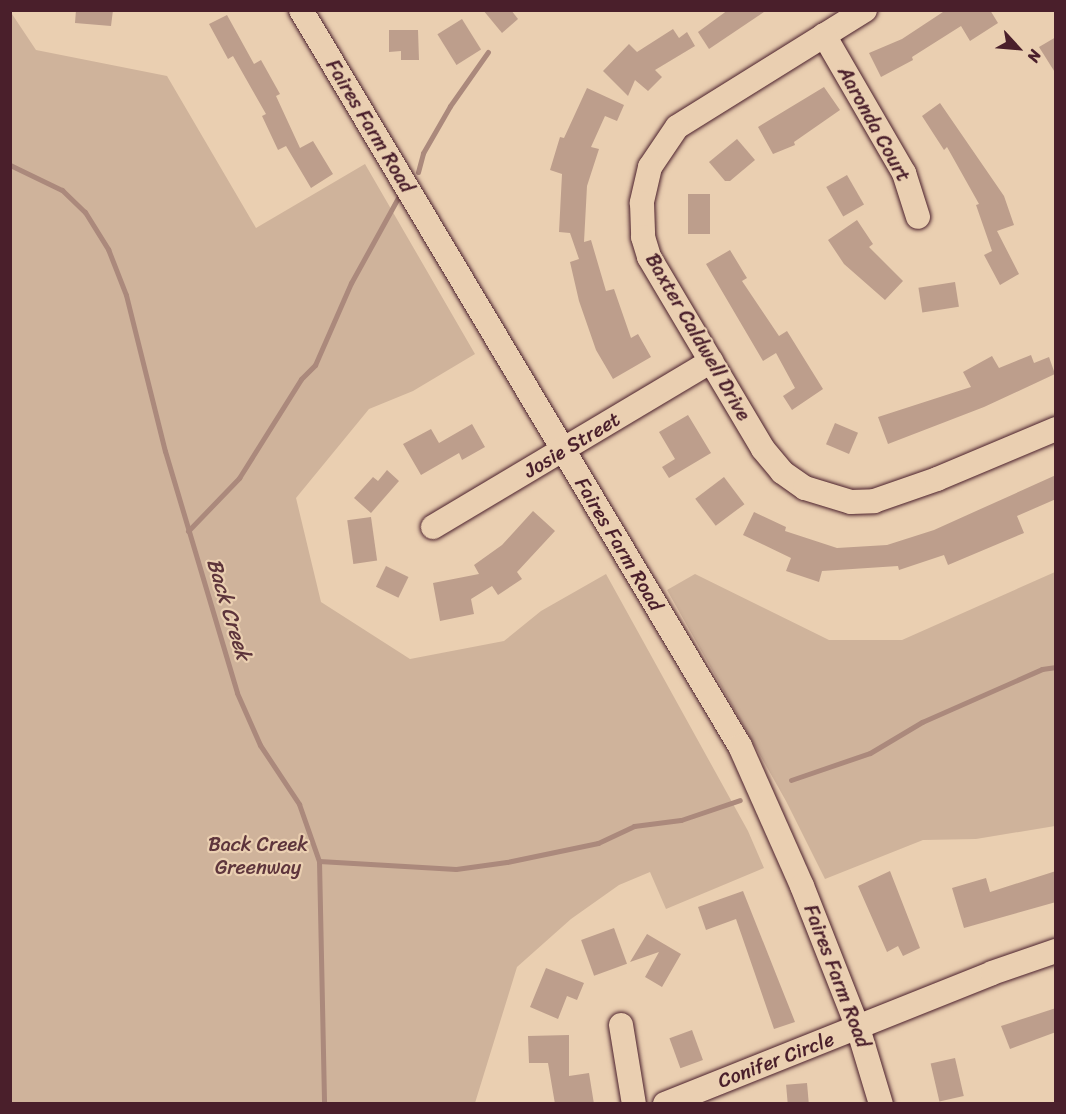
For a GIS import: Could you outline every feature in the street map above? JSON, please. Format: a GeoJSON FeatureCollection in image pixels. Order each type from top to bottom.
{"type":"FeatureCollection","features":[{"type":"Feature","properties":{"kind":"street","name":"Faires Farm Road"},"geometry":{"type":"LineString","coordinates":[[302,10],[740,746],[794,864],[858,1028],[881,1104]]}},
{"type":"Feature","properties":{"kind":"street","name":"Baxter Caldwell Drive"},"geometry":{"type":"LineString","coordinates":[[865,10],[677,128],[650,167],[642,203],[643,237],[657,272],[763,449],[782,472],[805,488],[851,502],[874,501],[900,494],[1056,429]]}},
{"type":"Feature","properties":{"kind":"street","name":"Aaronda Court"},"geometry":{"type":"LineString","coordinates":[[824,35],[904,173],[918,217]]}},
{"type":"Feature","properties":{"kind":"street","name":"Josie Street"},"geometry":{"type":"LineString","coordinates":[[433,526],[711,361]]}},
{"type":"Feature","properties":{"kind":"street","name":"Conifer Circle"},"geometry":{"type":"LineString","coordinates":[[665,1104],[992,973],[1056,951]]}},
{"type":"Feature","properties":{"kind":"street"},"geometry":{"type":"LineString","coordinates":[[621,1025],[634,1104]]}},
{"type":"Feature","properties":{"kind":"green space","name":"Back Creek Greenway"},"geometry":{"type":"Polygon","coordinates":[[[10,11],[36,50],[167,76],[256,228],[365,164],[475,354],[413,391],[369,409],[296,498],[321,602],[410,659],[504,641],[541,611],[606,574],[748,831],[764,868],[666,909],[650,872],[619,885],[571,919],[517,967],[475,1103],[11,1103],[10,11]]]}},
{"type":"Feature","properties":{"kind":"green space"},"geometry":{"type":"Polygon","coordinates":[[[1055,572],[1055,826],[976,839],[923,840],[825,879],[786,801],[667,590],[695,574],[829,640],[902,640],[1055,572]]]}},
{"type":"Feature","properties":{"kind":"building"},"geometry":{"type":"Polygon","coordinates":[[[76,10],[113,10],[111,26],[75,23],[76,10]]]}},
{"type":"Feature","properties":{"kind":"building"},"geometry":{"type":"Polygon","coordinates":[[[483,10],[511,10],[518,19],[502,33],[483,10]]]}},
{"type":"Feature","properties":{"kind":"building"},"geometry":{"type":"Polygon","coordinates":[[[728,10],[767,10],[709,49],[698,32],[728,10]]]}},
{"type":"Feature","properties":{"kind":"building"},"geometry":{"type":"Polygon","coordinates":[[[946,10],[990,10],[998,23],[970,41],[961,26],[912,57],[913,60],[881,77],[869,53],[902,39],[946,10]]]}},
{"type":"Feature","properties":{"kind":"building"},"geometry":{"type":"Polygon","coordinates":[[[227,15],[254,64],[261,60],[280,94],[276,96],[300,148],[313,141],[333,174],[311,188],[286,146],[278,150],[262,116],[266,114],[233,56],[228,59],[209,24],[227,15]]]}},
{"type":"Feature","properties":{"kind":"building"},"geometry":{"type":"Polygon","coordinates":[[[462,19],[481,50],[456,65],[437,34],[462,19]]]}},
{"type":"Feature","properties":{"kind":"building"},"geometry":{"type":"Polygon","coordinates":[[[673,29],[679,38],[687,32],[695,46],[655,70],[662,77],[648,91],[635,80],[628,96],[603,71],[629,44],[637,52],[673,29]]]}},
{"type":"Feature","properties":{"kind":"building"},"geometry":{"type":"Polygon","coordinates":[[[389,30],[418,30],[419,60],[401,60],[401,51],[389,52],[389,30]]]}},
{"type":"Feature","properties":{"kind":"building"},"geometry":{"type":"Polygon","coordinates":[[[1056,37],[1056,74],[1039,47],[1056,37]]]}},
{"type":"Feature","properties":{"kind":"building"},"geometry":{"type":"Polygon","coordinates":[[[824,87],[840,110],[794,142],[795,145],[773,154],[758,127],[824,87]]]}},
{"type":"Feature","properties":{"kind":"building"},"geometry":{"type":"Polygon","coordinates":[[[587,88],[624,105],[617,121],[605,116],[591,147],[599,149],[587,186],[584,242],[591,240],[606,291],[614,289],[631,338],[638,334],[651,357],[613,379],[596,350],[579,301],[570,262],[579,259],[570,233],[559,232],[562,174],[550,170],[560,137],[564,138],[587,88]]]}},
{"type":"Feature","properties":{"kind":"building"},"geometry":{"type":"Polygon","coordinates":[[[940,103],[1004,196],[1014,225],[997,231],[1019,274],[1000,285],[984,255],[992,251],[976,205],[979,204],[947,147],[944,150],[922,116],[940,103]]]}},
{"type":"Feature","properties":{"kind":"building"},"geometry":{"type":"Polygon","coordinates":[[[737,139],[755,160],[730,181],[725,181],[709,162],[737,139]]]}},
{"type":"Feature","properties":{"kind":"building"},"geometry":{"type":"Polygon","coordinates":[[[847,175],[864,204],[843,216],[826,187],[847,175]]]}},
{"type":"Feature","properties":{"kind":"building"},"geometry":{"type":"Polygon","coordinates":[[[688,194],[710,194],[710,234],[688,234],[688,194]]]}},
{"type":"Feature","properties":{"kind":"building"},"geometry":{"type":"Polygon","coordinates":[[[857,220],[873,244],[869,247],[903,281],[885,300],[844,264],[828,240],[857,220]]]}},
{"type":"Feature","properties":{"kind":"building"},"geometry":{"type":"Polygon","coordinates":[[[730,250],[747,278],[742,281],[779,336],[787,331],[823,389],[792,410],[783,396],[795,388],[776,353],[763,361],[706,264],[730,250]]]}},
{"type":"Feature","properties":{"kind":"building"},"geometry":{"type":"Polygon","coordinates":[[[955,282],[959,307],[922,312],[918,288],[955,282]]]}},
{"type":"Feature","properties":{"kind":"building"},"geometry":{"type":"Polygon","coordinates":[[[1031,355],[1034,363],[1049,357],[1055,374],[984,407],[888,444],[878,417],[971,387],[963,372],[992,356],[999,368],[1031,355]]]}},
{"type":"Feature","properties":{"kind":"building"},"geometry":{"type":"Polygon","coordinates":[[[688,415],[711,453],[669,478],[662,467],[675,459],[659,432],[688,415]]]}},
{"type":"Feature","properties":{"kind":"building"},"geometry":{"type":"Polygon","coordinates":[[[835,423],[858,433],[849,454],[826,444],[835,423]]]}},
{"type":"Feature","properties":{"kind":"building"},"geometry":{"type":"Polygon","coordinates":[[[472,424],[485,447],[462,460],[459,453],[421,475],[403,444],[431,429],[439,443],[472,424]]]}},
{"type":"Feature","properties":{"kind":"building"},"geometry":{"type":"Polygon","coordinates":[[[387,470],[399,481],[371,513],[354,498],[373,477],[378,481],[387,470]]]}},
{"type":"Feature","properties":{"kind":"building"},"geometry":{"type":"Polygon","coordinates":[[[1056,475],[1056,499],[1017,516],[1024,533],[948,565],[944,555],[899,570],[898,566],[822,571],[819,582],[786,571],[791,558],[743,535],[754,512],[786,527],[785,531],[837,548],[887,545],[934,530],[1056,475]]]}},
{"type":"Feature","properties":{"kind":"building"},"geometry":{"type":"Polygon","coordinates":[[[724,477],[744,504],[716,526],[695,499],[724,477]]]}},
{"type":"Feature","properties":{"kind":"building"},"geometry":{"type":"Polygon","coordinates":[[[533,511],[555,531],[517,572],[522,579],[498,595],[492,586],[471,599],[474,614],[440,621],[433,583],[479,574],[474,565],[502,545],[533,511]]]}},
{"type":"Feature","properties":{"kind":"building"},"geometry":{"type":"Polygon","coordinates":[[[371,517],[377,561],[353,564],[347,520],[371,517]]]}},
{"type":"Feature","properties":{"kind":"building"},"geometry":{"type":"Polygon","coordinates":[[[386,566],[408,577],[398,598],[376,587],[386,566]]]}},
{"type":"Feature","properties":{"kind":"building"},"geometry":{"type":"Polygon","coordinates":[[[890,871],[920,948],[903,956],[898,946],[887,952],[858,886],[890,871]]]}},
{"type":"Feature","properties":{"kind":"building"},"geometry":{"type":"Polygon","coordinates":[[[1056,871],[1056,902],[964,928],[952,888],[986,878],[990,892],[1056,871]]]}},
{"type":"Feature","properties":{"kind":"building"},"geometry":{"type":"Polygon","coordinates":[[[743,891],[795,1022],[774,1029],[736,919],[706,930],[698,907],[743,891]]]}},
{"type":"Feature","properties":{"kind":"building"},"geometry":{"type":"Polygon","coordinates":[[[614,928],[627,964],[594,976],[581,940],[614,928]]]}},
{"type":"Feature","properties":{"kind":"building"},"geometry":{"type":"Polygon","coordinates":[[[647,934],[681,954],[662,987],[645,977],[659,952],[630,962],[647,934]]]}},
{"type":"Feature","properties":{"kind":"building"},"geometry":{"type":"Polygon","coordinates":[[[546,968],[584,983],[577,1000],[567,996],[558,1019],[530,1007],[546,968]]]}},
{"type":"Feature","properties":{"kind":"building"},"geometry":{"type":"Polygon","coordinates":[[[1056,1008],[1056,1032],[1010,1049],[1001,1026],[1056,1008]]]}},
{"type":"Feature","properties":{"kind":"building"},"geometry":{"type":"Polygon","coordinates":[[[692,1030],[703,1060],[680,1068],[669,1038],[692,1030]]]}},
{"type":"Feature","properties":{"kind":"building"},"geometry":{"type":"Polygon","coordinates":[[[569,1035],[569,1076],[589,1073],[594,1104],[555,1104],[548,1063],[529,1063],[528,1036],[569,1035]]]}},
{"type":"Feature","properties":{"kind":"building"},"geometry":{"type":"Polygon","coordinates":[[[955,1058],[964,1096],[939,1102],[931,1064],[955,1058]]]}},
{"type":"Feature","properties":{"kind":"building"},"geometry":{"type":"Polygon","coordinates":[[[807,1083],[809,1104],[788,1104],[786,1085],[807,1083]]]}},
{"type":"Feature","properties":{"kind":"waterway"},"geometry":{"type":"LineString","coordinates":[[418,172],[423,153],[450,106],[488,52]]}},
{"type":"Feature","properties":{"kind":"waterway","name":"Back Creek"},"geometry":{"type":"LineString","coordinates":[[10,165],[62,190],[85,212],[108,249],[126,295],[165,451],[237,693],[260,745],[299,804],[319,861],[324,1104]]}},
{"type":"Feature","properties":{"kind":"waterway"},"geometry":{"type":"LineString","coordinates":[[188,531],[239,478],[301,379],[315,365],[351,283],[398,198]]}},
{"type":"Feature","properties":{"kind":"waterway"},"geometry":{"type":"LineString","coordinates":[[791,780],[870,753],[922,722],[1042,669],[1056,667]]}},
{"type":"Feature","properties":{"kind":"waterway"},"geometry":{"type":"LineString","coordinates":[[319,861],[456,869],[507,862],[598,843],[634,826],[681,820],[740,800]]}}]}
